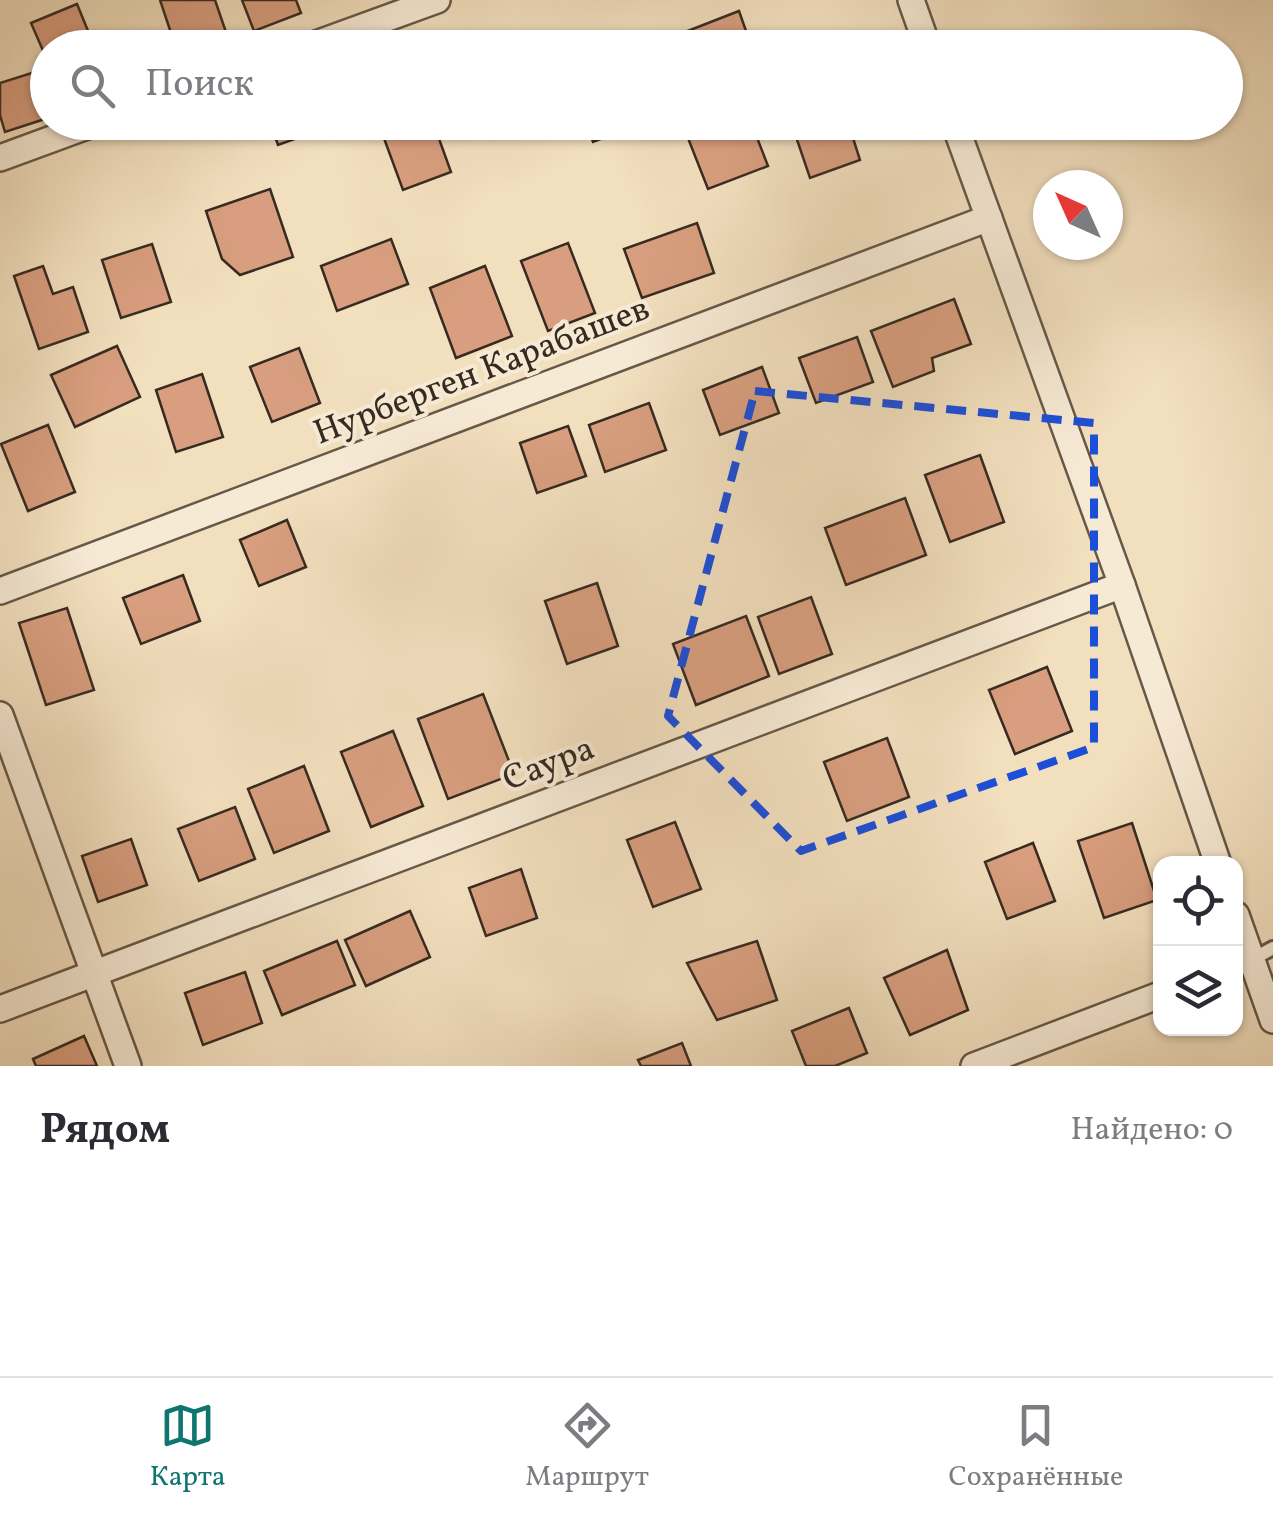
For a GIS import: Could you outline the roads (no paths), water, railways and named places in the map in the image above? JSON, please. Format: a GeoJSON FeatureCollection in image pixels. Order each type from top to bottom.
{"type":"FeatureCollection","features":[{"type":"Feature","properties":{"kind":"street"},"geometry":{"type":"LineString","coordinates":[[354,30],[436,0]]}},
{"type":"Feature","properties":{"kind":"street"},"geometry":{"type":"LineString","coordinates":[[910,0],[921,30]]}},
{"type":"Feature","properties":{"kind":"street"},"geometry":{"type":"LineString","coordinates":[[0,158],[49,140]]}},
{"type":"Feature","properties":{"kind":"street"},"geometry":{"type":"LineString","coordinates":[[960,140],[1122,585],[1215,856]]}},
{"type":"Feature","properties":{"kind":"street","name":"Нурберген Карабашев"},"geometry":{"type":"LineString","coordinates":[[0,590],[988,218]]}},
{"type":"Feature","properties":{"kind":"street","name":"Саура"},"geometry":{"type":"LineString","coordinates":[[0,1008],[1122,585]]}},
{"type":"Feature","properties":{"kind":"street"},"geometry":{"type":"LineString","coordinates":[[0,715],[128,1066]]}},
{"type":"Feature","properties":{"kind":"street"},"geometry":{"type":"LineString","coordinates":[[1243,932],[1273,1020]]}},
{"type":"Feature","properties":{"kind":"street"},"geometry":{"type":"LineString","coordinates":[[974,1066],[1153,998]]}}]}
